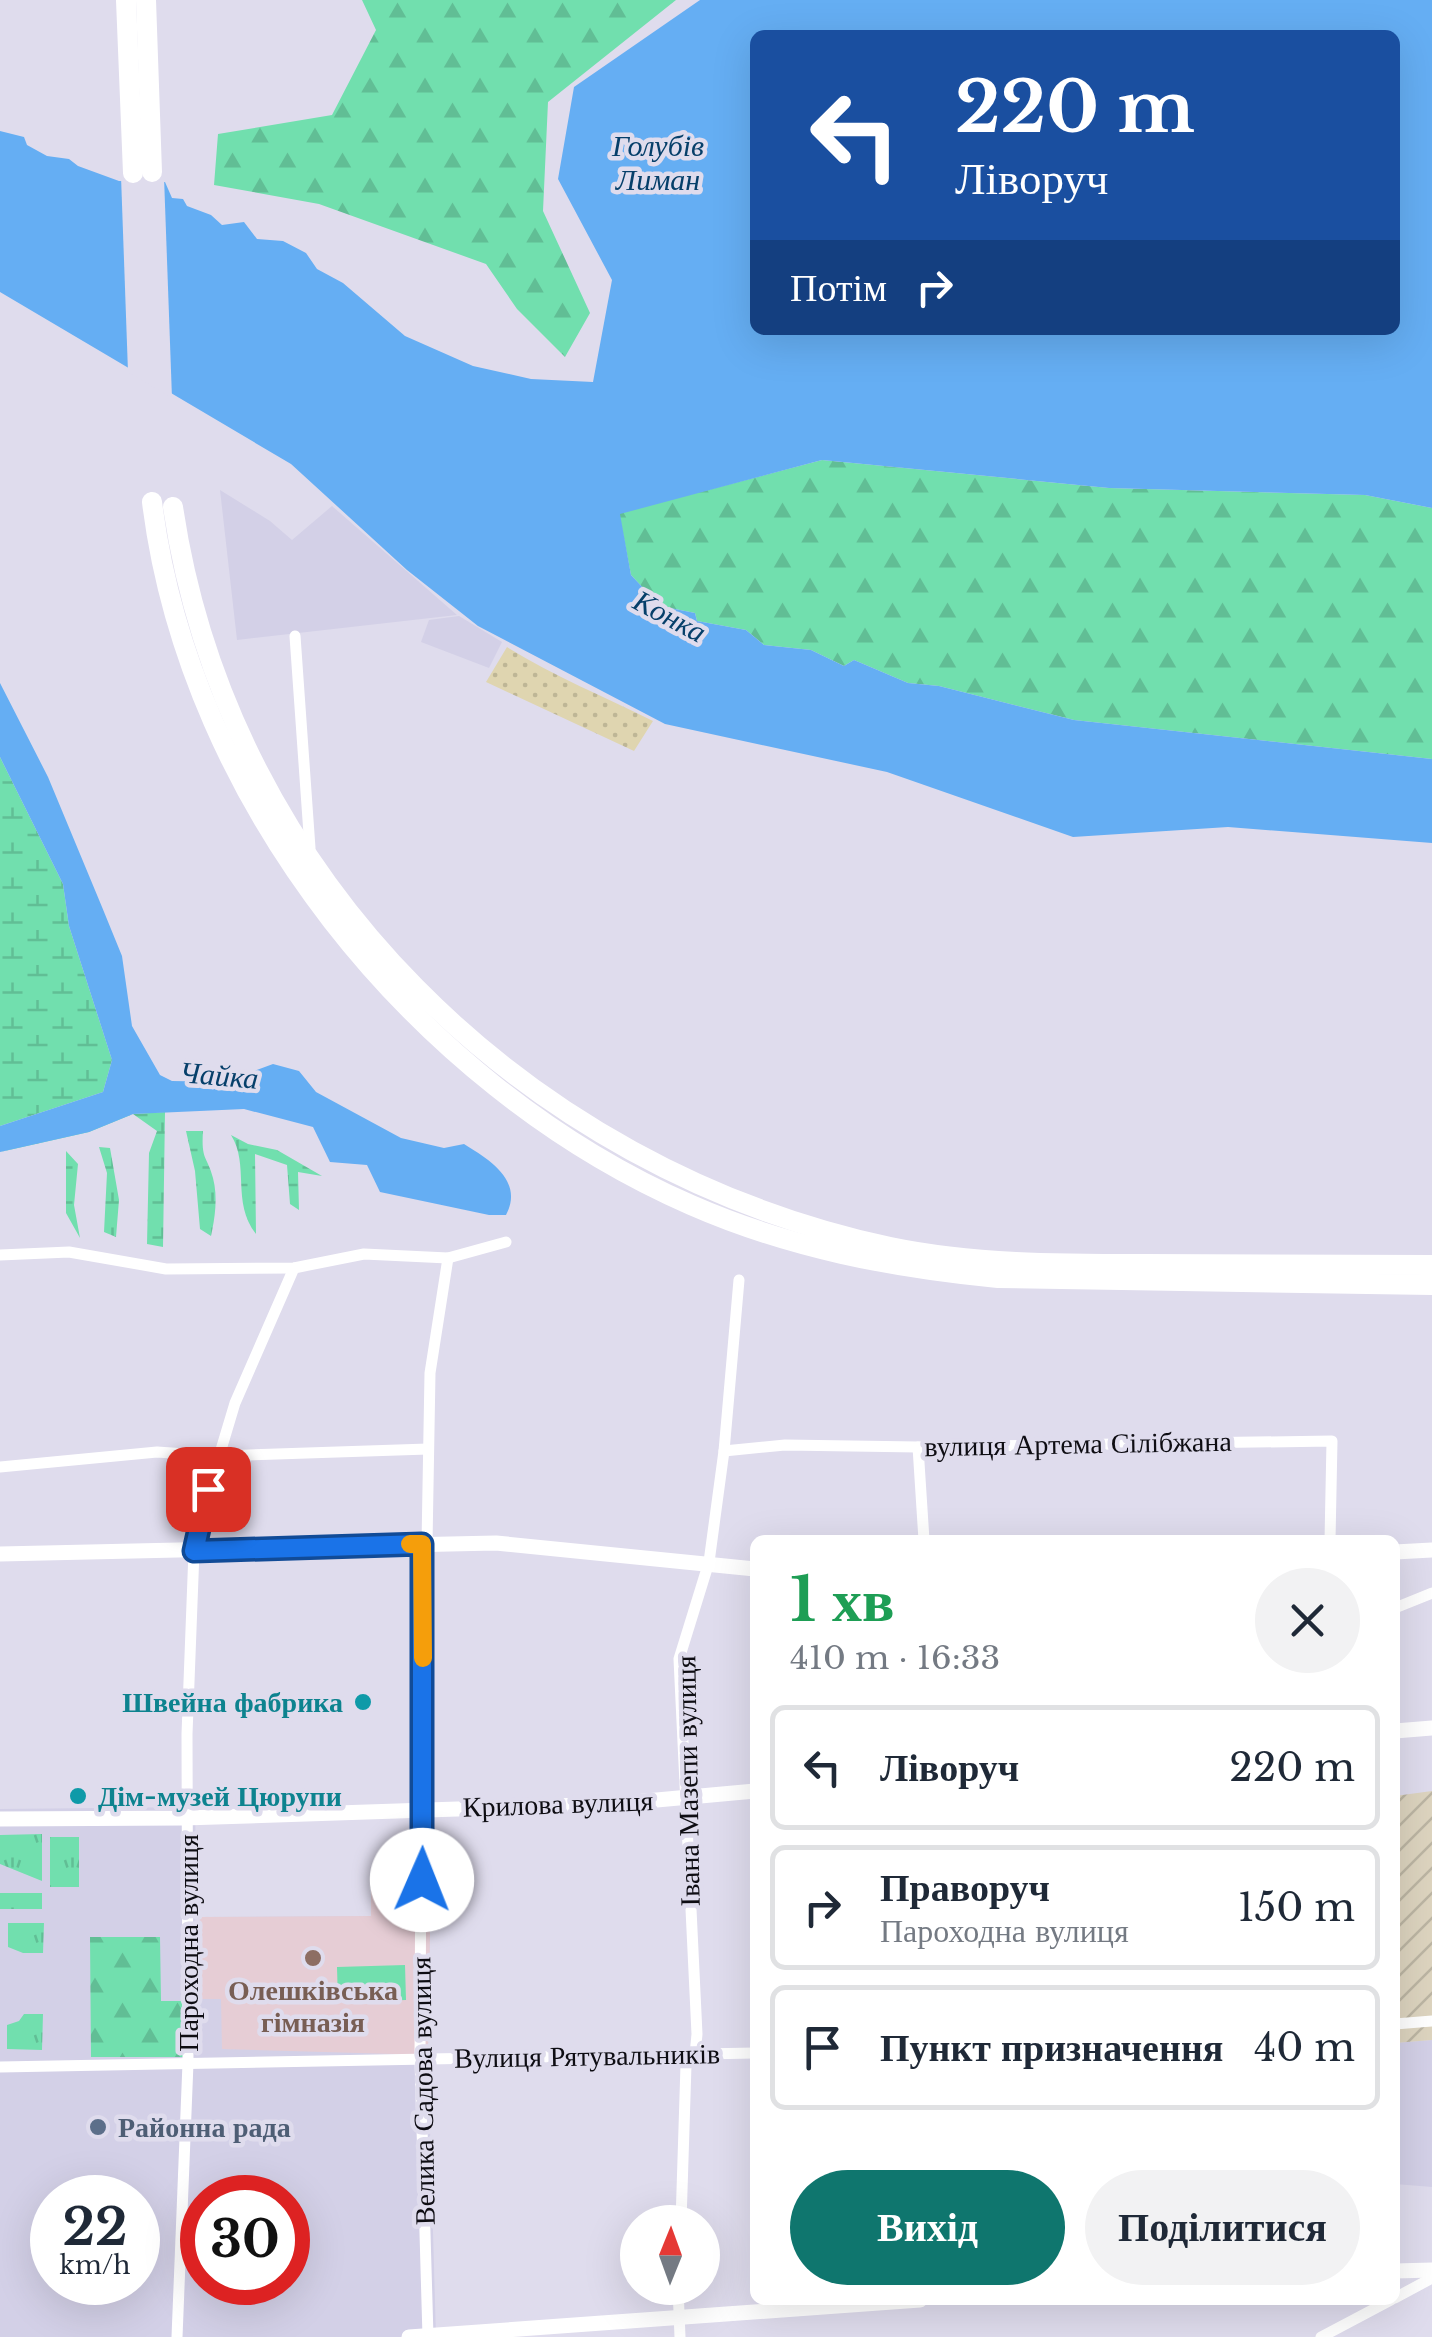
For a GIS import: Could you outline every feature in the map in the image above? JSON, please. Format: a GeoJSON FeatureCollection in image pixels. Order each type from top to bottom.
{"type":"FeatureCollection","features":[{"type":"Feature","properties":{"kind":"highway"},"geometry":{"type":"LineString","coordinates":[[137,9],[142,172]]}},
{"type":"Feature","properties":{"kind":"highway"},"geometry":{"type":"LineString","coordinates":[[1432,1265],[1078,1264],[961,1258],[822,1230],[679,1176],[606,1139],[478,1048],[420,993],[364,930],[311,858],[226,704],[199,629],[181,555],[163,505],[166,580],[192,672],[255,806],[304,886],[398,998],[459,1056],[531,1112],[612,1164],[690,1204],[802,1246],[931,1272],[998,1278],[1432,1285]]}},
{"type":"Feature","properties":{"kind":"street"},"geometry":{"type":"LineString","coordinates":[[295,636],[311,858]]}},
{"type":"Feature","properties":{"kind":"street"},"geometry":{"type":"LineString","coordinates":[[0,1256],[69,1252],[166,1268],[294,1268],[364,1254],[448,1258],[506,1242]]}},
{"type":"Feature","properties":{"kind":"street","name":"Велика Садова вулиця"},"geometry":{"type":"LineString","coordinates":[[428,2336],[420,2059],[425,1544],[430,1373],[448,1258]]}},
{"type":"Feature","properties":{"kind":"street","name":"Пароходна вулиця"},"geometry":{"type":"LineString","coordinates":[[178,2337],[188,2064],[187,1734],[194,1551],[235,1404],[294,1268]]}},
{"type":"Feature","properties":{"kind":"street","name":"Івана Мазепи вулиця"},"geometry":{"type":"LineString","coordinates":[[682,2205],[686,2065],[695,2055],[678,1660],[710,1562],[740,1280]]}},
{"type":"Feature","properties":{"kind":"street","name":"вулиця Артема Сілібжана"},"geometry":{"type":"LineString","coordinates":[[724,1451],[785,1446],[1332,1440],[1330,1535]]}},
{"type":"Feature","properties":{"kind":"street"},"geometry":{"type":"LineString","coordinates":[[918,1447],[924,1535]]}},
{"type":"Feature","properties":{"kind":"street"},"geometry":{"type":"LineString","coordinates":[[0,1467],[157,1452],[218,1456],[428,1449]]}},
{"type":"Feature","properties":{"kind":"street"},"geometry":{"type":"LineString","coordinates":[[0,1554],[496,1543],[750,1568]]}},
{"type":"Feature","properties":{"kind":"street"},"geometry":{"type":"LineString","coordinates":[[1400,1552],[1432,1550]]}},
{"type":"Feature","properties":{"kind":"street"},"geometry":{"type":"LineString","coordinates":[[1400,1606],[1432,1592]]}},
{"type":"Feature","properties":{"kind":"street"},"geometry":{"type":"LineString","coordinates":[[1400,1731],[1432,1728]]}},
{"type":"Feature","properties":{"kind":"street","name":"Крилова вулиця"},"geometry":{"type":"LineString","coordinates":[[0,1820],[613,1804],[750,1791]]}},
{"type":"Feature","properties":{"kind":"street"},"geometry":{"type":"LineString","coordinates":[[1400,2024],[1432,2021]]}},
{"type":"Feature","properties":{"kind":"street","name":"Вулиця Рятувальників"},"geometry":{"type":"LineString","coordinates":[[0,2067],[750,2053]]}},
{"type":"Feature","properties":{"kind":"street"},"geometry":{"type":"LineString","coordinates":[[1400,2271],[1432,2270]]}},
{"type":"Feature","properties":{"kind":"street"},"geometry":{"type":"LineString","coordinates":[[1400,2295],[1432,2278]]}},
{"type":"Feature","properties":{"kind":"street"},"geometry":{"type":"LineString","coordinates":[[678,2305],[680,2337]]}},
{"type":"Feature","properties":{"kind":"street"},"geometry":{"type":"LineString","coordinates":[[409,2337],[839,2305]]}},
{"type":"Feature","properties":{"kind":"street"},"geometry":{"type":"LineString","coordinates":[[1321,2337],[1382,2305]]}},
{"type":"Feature","properties":{"kind":"shaded area"},"geometry":{"type":"Polygon","coordinates":[[[220,490],[270,521],[292,540],[332,506],[457,615],[237,640],[220,490]]]}},
{"type":"Feature","properties":{"kind":"shaded area"},"geometry":{"type":"Polygon","coordinates":[[[459,616],[502,642],[489,668],[421,642],[429,620],[459,616]]]}},
{"type":"Feature","properties":{"kind":"shaded area"},"geometry":{"type":"Polygon","coordinates":[[[1432,1791],[1432,2040],[1400,2043],[1400,1795],[1432,1791]]]}},
{"type":"Feature","properties":{"kind":"shaded area"},"geometry":{"type":"Polygon","coordinates":[[[195,1807],[197,1917],[371,1916],[371,1872],[431,1873],[428,2055],[436,2337],[0,2337],[0,1809],[195,1807]]]}},
{"type":"Feature","properties":{"kind":"shaded area","name":"Олешківська гімназія"},"geometry":{"type":"Polygon","coordinates":[[[371,1872],[431,1873],[428,2055],[222,2049],[221,1999],[197,1999],[197,1917],[371,1916],[371,1872]]]}},
{"type":"Feature","properties":{"kind":"shaded area"},"geometry":{"type":"Polygon","coordinates":[[[1432,2040],[1432,2187],[1400,2184],[1400,2043],[1432,2040]]]}},
{"type":"Feature","properties":{"kind":"green space"},"geometry":{"type":"Polygon","coordinates":[[[362,0],[676,0],[548,102],[543,211],[590,313],[565,357],[517,309],[486,264],[319,204],[214,185],[218,134],[332,115],[376,30],[362,0]]]}},
{"type":"Feature","properties":{"kind":"green space"},"geometry":{"type":"Polygon","coordinates":[[[822,460],[1109,488],[1365,495],[1432,508],[1432,759],[1074,720],[939,686],[908,683],[854,660],[844,666],[811,650],[764,645],[746,630],[697,621],[695,613],[660,606],[631,575],[619,513],[822,460]]]}},
{"type":"Feature","properties":{"kind":"green space"},"geometry":{"type":"Polygon","coordinates":[[[0,757],[63,884],[69,926],[112,1060],[103,1092],[0,1126],[0,757]]]}},
{"type":"Feature","properties":{"kind":"green space"},"geometry":{"type":"Polygon","coordinates":[[[165,1112],[163,1247],[147,1244],[149,1153],[157,1131],[133,1114],[165,1112]]]}},
{"type":"Feature","properties":{"kind":"green space"},"geometry":{"type":"Polygon","coordinates":[[[133,1114],[89,1132],[0,1152],[133,1114]]]}},
{"type":"Feature","properties":{"kind":"green space"},"geometry":{"type":"Polygon","coordinates":[[[186,1131],[203,1131],[204,1153],[215,1193],[211,1236],[200,1229],[195,1171],[186,1131]]]}},
{"type":"Feature","properties":{"kind":"green space"},"geometry":{"type":"Polygon","coordinates":[[[231,1135],[248,1144],[277,1150],[322,1176],[298,1172],[299,1210],[290,1204],[287,1165],[255,1154],[256,1234],[244,1209],[237,1147],[231,1135]]]}},
{"type":"Feature","properties":{"kind":"green space"},"geometry":{"type":"Polygon","coordinates":[[[99,1147],[110,1148],[119,1200],[116,1237],[104,1232],[107,1173],[99,1147]]]}},
{"type":"Feature","properties":{"kind":"green space"},"geometry":{"type":"Polygon","coordinates":[[[66,1151],[78,1164],[74,1205],[80,1238],[66,1213],[66,1151]]]}},
{"type":"Feature","properties":{"kind":"green space"},"geometry":{"type":"Polygon","coordinates":[[[42,1834],[42,1881],[0,1864],[0,1835],[42,1834]]]}},
{"type":"Feature","properties":{"kind":"green space"},"geometry":{"type":"Polygon","coordinates":[[[50,1837],[79,1837],[79,1887],[50,1887],[50,1837]]]}},
{"type":"Feature","properties":{"kind":"green space"},"geometry":{"type":"Polygon","coordinates":[[[0,1893],[42,1893],[42,1909],[0,1909],[0,1893]]]}},
{"type":"Feature","properties":{"kind":"green space"},"geometry":{"type":"Polygon","coordinates":[[[8,1923],[44,1923],[43,1953],[23,1953],[8,1947],[8,1923]]]}},
{"type":"Feature","properties":{"kind":"green space"},"geometry":{"type":"Polygon","coordinates":[[[90,1937],[160,1937],[161,2001],[184,2001],[184,2057],[91,2057],[90,1937]]]}},
{"type":"Feature","properties":{"kind":"green space"},"geometry":{"type":"Polygon","coordinates":[[[405,1965],[406,2000],[338,2002],[337,1967],[405,1965]]]}},
{"type":"Feature","properties":{"kind":"green space"},"geometry":{"type":"Polygon","coordinates":[[[24,2014],[43,2014],[42,2050],[7,2049],[7,2025],[19,2021],[24,2014]]]}},
{"type":"Feature","properties":{"kind":"sand"},"geometry":{"type":"Polygon","coordinates":[[[507,647],[653,721],[634,751],[486,682],[507,647]]]}},
{"type":"Feature","properties":{"kind":"water"},"geometry":{"type":"Polygon","coordinates":[[[700,0],[1432,0],[1432,508],[1365,495],[1109,488],[822,460],[620,514],[631,575],[660,606],[695,613],[697,621],[746,630],[764,645],[811,650],[844,666],[854,660],[908,683],[939,686],[1074,720],[1432,759],[1432,843],[1228,827],[1073,837],[887,772],[665,724],[478,626],[407,570],[291,464],[0,292],[0,131],[24,137],[27,145],[47,156],[69,159],[119,181],[165,182],[172,198],[183,199],[187,206],[211,215],[222,225],[244,222],[257,239],[283,241],[306,253],[317,269],[343,283],[405,336],[473,366],[531,379],[593,382],[612,280],[558,179],[574,87],[700,0]]]}},
{"type":"Feature","properties":{"kind":"water"},"geometry":{"type":"Polygon","coordinates":[[[0,683],[48,777],[122,956],[132,1026],[160,1075],[172,1081],[224,1082],[273,1064],[299,1071],[316,1092],[401,1138],[444,1148],[464,1144],[484,1157],[502,1173],[511,1192],[506,1215],[489,1215],[380,1192],[367,1165],[330,1162],[313,1127],[244,1109],[133,1114],[89,1132],[0,1152],[0,1126],[103,1092],[112,1060],[69,926],[63,884],[0,757],[0,683]]]}},
{"type":"Feature","properties":{"kind":"pier"},"geometry":{"type":"Polygon","coordinates":[[[121,176],[164,177],[172,398],[128,372],[121,176]]]}},
{"type":"Feature","properties":{"kind":"slow traffic"},"geometry":{"type":"LineString","coordinates":[[410,1544],[422,1544],[423,1658]]}},
{"type":"Feature","properties":{"kind":"place","name":"Швейна фабрика"},"geometry":{"type":"Point","coordinates":[363,1702]}},
{"type":"Feature","properties":{"kind":"place","name":"Дім-музей Цюрупи"},"geometry":{"type":"Point","coordinates":[78,1796]}},
{"type":"Feature","properties":{"kind":"place","name":"Олешківська гімназія"},"geometry":{"type":"Point","coordinates":[313,1958]}},
{"type":"Feature","properties":{"kind":"place","name":"Районна рада"},"geometry":{"type":"Point","coordinates":[98,2127]}},
{"type":"Feature","properties":{"kind":"route"},"geometry":{"type":"LineString","coordinates":[[208,1489],[194,1551],[422,1544],[422,1880]]}},
{"type":"Feature","properties":{"kind":"water label","name":"Голубів Лиман"},"geometry":{"type":"Point","coordinates":[658,162]}},
{"type":"Feature","properties":{"kind":"water label","name":"Конка"},"geometry":{"type":"Point","coordinates":[670,616]}},
{"type":"Feature","properties":{"kind":"water label","name":"Чайка"},"geometry":{"type":"Point","coordinates":[219,1075]}}]}
